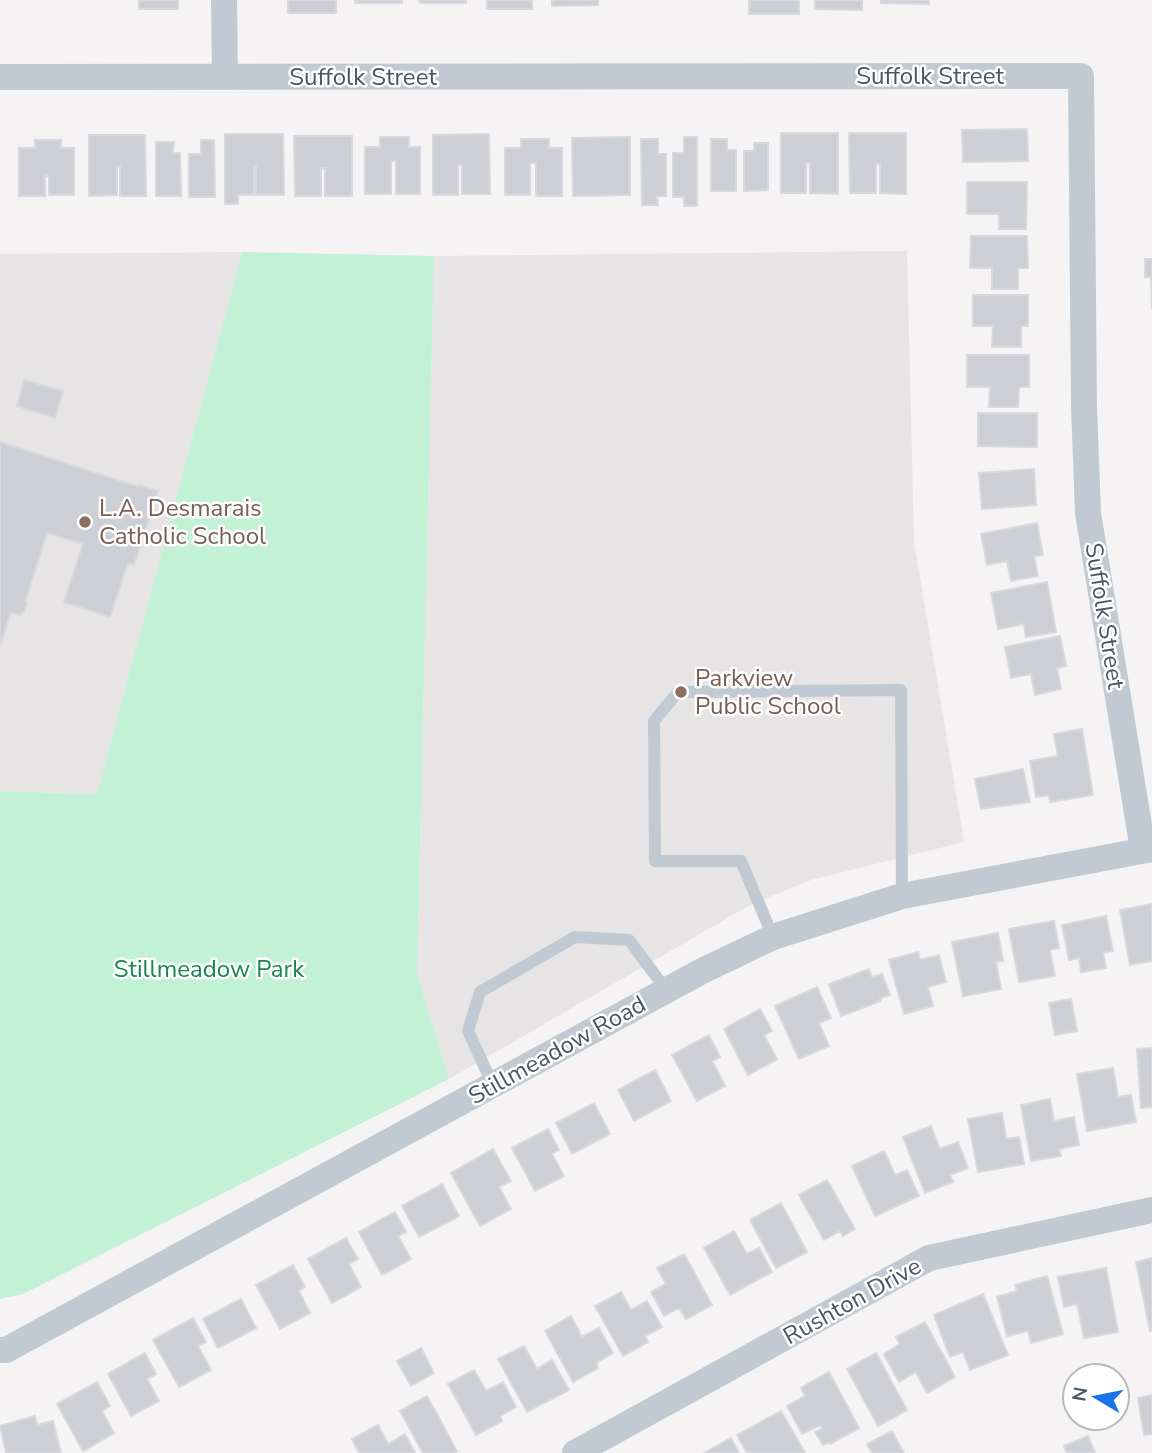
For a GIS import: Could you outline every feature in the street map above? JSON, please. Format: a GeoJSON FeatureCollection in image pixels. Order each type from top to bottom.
{"type":"FeatureCollection","features":[{"type":"Feature","properties":{"kind":"street"},"geometry":{"type":"LineString","coordinates":[[224,0],[225,77]]}},
{"type":"Feature","properties":{"kind":"street","name":"Suffolk Street"},"geometry":{"type":"LineString","coordinates":[[0,77],[1081,76],[1084,407],[1088,513],[1148,849]]}},
{"type":"Feature","properties":{"kind":"street","name":"Stillmeadow Road"},"geometry":{"type":"LineString","coordinates":[[0,1350],[6,1350],[667,991],[773,937],[902,897],[1148,849]]}},
{"type":"Feature","properties":{"kind":"street","name":"Rushton Drive"},"geometry":{"type":"LineString","coordinates":[[575,1453],[929,1258],[1152,1210]]}},
{"type":"Feature","properties":{"kind":"lane"},"geometry":{"type":"LineString","coordinates":[[773,937],[741,861],[655,862],[654,721],[678,692],[901,690],[902,897]]}},
{"type":"Feature","properties":{"kind":"lane"},"geometry":{"type":"LineString","coordinates":[[494,1085],[468,1031],[480,992],[575,937],[629,940],[667,991]]}},
{"type":"Feature","properties":{"kind":"shaded area","name":"Parkview Public School"},"geometry":{"type":"Polygon","coordinates":[[[907,251],[914,542],[964,842],[811,880],[750,905],[449,1079],[417,974],[434,256],[907,251]]]}},
{"type":"Feature","properties":{"kind":"shaded area","name":"L.A. Desmarais Catholic School"},"geometry":{"type":"Polygon","coordinates":[[[242,252],[97,794],[0,791],[0,254],[242,252]]]}},
{"type":"Feature","properties":{"kind":"green space","name":"Stillmeadow Park"},"geometry":{"type":"Polygon","coordinates":[[[242,252],[434,256],[417,974],[449,1079],[23,1294],[0,1299],[0,791],[97,794],[242,252]]]}},
{"type":"Feature","properties":{"kind":"building"},"geometry":{"type":"Polygon","coordinates":[[[139,0],[178,0],[178,9],[139,9],[139,0]]]}},
{"type":"Feature","properties":{"kind":"building"},"geometry":{"type":"Polygon","coordinates":[[[288,0],[336,0],[336,13],[288,13],[288,0]]]}},
{"type":"Feature","properties":{"kind":"building"},"geometry":{"type":"Polygon","coordinates":[[[355,0],[402,0],[402,3],[355,3],[355,0]]]}},
{"type":"Feature","properties":{"kind":"building"},"geometry":{"type":"Polygon","coordinates":[[[419,0],[466,0],[466,3],[420,3],[419,0]]]}},
{"type":"Feature","properties":{"kind":"building"},"geometry":{"type":"Polygon","coordinates":[[[487,0],[532,0],[532,9],[487,9],[487,0]]]}},
{"type":"Feature","properties":{"kind":"building"},"geometry":{"type":"Polygon","coordinates":[[[552,0],[598,0],[598,5],[552,6],[552,0]]]}},
{"type":"Feature","properties":{"kind":"building"},"geometry":{"type":"Polygon","coordinates":[[[749,0],[799,0],[799,14],[749,14],[749,0]]]}},
{"type":"Feature","properties":{"kind":"building"},"geometry":{"type":"Polygon","coordinates":[[[815,0],[862,0],[862,10],[815,9],[815,0]]]}},
{"type":"Feature","properties":{"kind":"building"},"geometry":{"type":"Polygon","coordinates":[[[881,0],[929,0],[929,4],[881,3],[881,0]]]}},
{"type":"Feature","properties":{"kind":"building"},"geometry":{"type":"Polygon","coordinates":[[[1027,129],[1028,161],[963,162],[962,130],[1027,129]]]}},
{"type":"Feature","properties":{"kind":"building"},"geometry":{"type":"Polygon","coordinates":[[[781,133],[838,133],[838,194],[810,193],[810,163],[806,163],[806,193],[781,193],[781,133]]]}},
{"type":"Feature","properties":{"kind":"building"},"geometry":{"type":"Polygon","coordinates":[[[849,133],[906,133],[906,194],[880,193],[880,164],[876,163],[876,193],[850,193],[849,133]]]}},
{"type":"Feature","properties":{"kind":"building"},"geometry":{"type":"Polygon","coordinates":[[[225,134],[283,134],[284,195],[256,195],[254,166],[254,195],[238,195],[238,204],[225,204],[225,134]]]}},
{"type":"Feature","properties":{"kind":"building"},"geometry":{"type":"Polygon","coordinates":[[[489,134],[490,194],[462,194],[462,165],[458,165],[458,195],[433,195],[433,135],[489,134]]]}},
{"type":"Feature","properties":{"kind":"building"},"geometry":{"type":"Polygon","coordinates":[[[89,135],[145,135],[146,196],[120,196],[120,166],[117,166],[117,195],[89,196],[89,135]]]}},
{"type":"Feature","properties":{"kind":"building"},"geometry":{"type":"Polygon","coordinates":[[[294,136],[352,136],[352,196],[325,196],[325,168],[321,168],[321,196],[295,196],[294,136]]]}},
{"type":"Feature","properties":{"kind":"building"},"geometry":{"type":"Polygon","coordinates":[[[380,137],[409,137],[409,147],[420,147],[420,194],[396,194],[396,161],[391,161],[391,194],[365,194],[365,147],[380,147],[380,137]]]}},
{"type":"Feature","properties":{"kind":"building"},"geometry":{"type":"Polygon","coordinates":[[[630,137],[630,195],[573,196],[572,138],[630,137]]]}},
{"type":"Feature","properties":{"kind":"building"},"geometry":{"type":"Polygon","coordinates":[[[684,137],[697,137],[697,206],[684,206],[684,197],[673,197],[673,153],[684,153],[684,137]]]}},
{"type":"Feature","properties":{"kind":"building"},"geometry":{"type":"Polygon","coordinates":[[[521,139],[549,139],[549,148],[562,148],[562,196],[536,196],[536,163],[530,163],[530,195],[505,195],[505,148],[521,148],[521,139]]]}},
{"type":"Feature","properties":{"kind":"building"},"geometry":{"type":"Polygon","coordinates":[[[641,139],[658,139],[658,154],[666,154],[666,196],[657,196],[658,205],[642,205],[641,139]]]}},
{"type":"Feature","properties":{"kind":"building"},"geometry":{"type":"Polygon","coordinates":[[[711,139],[727,139],[727,150],[736,150],[736,191],[711,191],[711,139]]]}},
{"type":"Feature","properties":{"kind":"building"},"geometry":{"type":"Polygon","coordinates":[[[35,140],[61,140],[61,148],[74,148],[74,195],[49,195],[49,176],[45,176],[45,196],[19,196],[19,148],[35,148],[35,140]]]}},
{"type":"Feature","properties":{"kind":"building"},"geometry":{"type":"Polygon","coordinates":[[[201,140],[214,140],[215,197],[189,197],[189,154],[201,154],[201,140]]]}},
{"type":"Feature","properties":{"kind":"building"},"geometry":{"type":"Polygon","coordinates":[[[156,142],[174,142],[173,153],[180,153],[181,196],[156,196],[156,142]]]}},
{"type":"Feature","properties":{"kind":"building"},"geometry":{"type":"Polygon","coordinates":[[[754,143],[768,143],[768,190],[744,191],[744,151],[754,151],[754,143]]]}},
{"type":"Feature","properties":{"kind":"building"},"geometry":{"type":"Polygon","coordinates":[[[967,182],[1027,182],[1026,229],[999,229],[999,214],[967,214],[967,182]]]}},
{"type":"Feature","properties":{"kind":"building"},"geometry":{"type":"Polygon","coordinates":[[[971,236],[1027,236],[1028,268],[1018,268],[1018,289],[992,289],[992,268],[970,268],[971,236]]]}},
{"type":"Feature","properties":{"kind":"building"},"geometry":{"type":"Polygon","coordinates":[[[1145,259],[1152,259],[1152,309],[1151,277],[1145,277],[1145,259]]]}},
{"type":"Feature","properties":{"kind":"building"},"geometry":{"type":"Polygon","coordinates":[[[973,295],[1028,295],[1028,326],[1021,326],[1021,347],[992,347],[993,326],[973,326],[973,295]]]}},
{"type":"Feature","properties":{"kind":"building"},"geometry":{"type":"Polygon","coordinates":[[[967,355],[1029,355],[1029,387],[1019,387],[1018,407],[989,407],[990,387],[967,387],[967,355]]]}},
{"type":"Feature","properties":{"kind":"building"},"geometry":{"type":"Polygon","coordinates":[[[24,380],[63,391],[55,418],[17,406],[24,380]]]}},
{"type":"Feature","properties":{"kind":"building"},"geometry":{"type":"Polygon","coordinates":[[[978,413],[1037,413],[1037,447],[978,446],[978,413]]]}},
{"type":"Feature","properties":{"kind":"building"},"geometry":{"type":"Polygon","coordinates":[[[0,442],[158,491],[134,565],[128,563],[110,617],[64,602],[83,544],[47,533],[24,613],[21,612],[20,615],[11,612],[0,646],[0,442]]]}},
{"type":"Feature","properties":{"kind":"building"},"geometry":{"type":"Polygon","coordinates":[[[1034,469],[1036,505],[982,509],[979,473],[1034,469]]]}},
{"type":"Feature","properties":{"kind":"building"},"geometry":{"type":"Polygon","coordinates":[[[1037,523],[1043,555],[1034,556],[1038,576],[1011,581],[1007,561],[987,565],[981,534],[1037,523]]]}},
{"type":"Feature","properties":{"kind":"building"},"geometry":{"type":"Polygon","coordinates":[[[1047,582],[1056,632],[1026,637],[1024,624],[998,629],[991,593],[1047,582]]]}},
{"type":"Feature","properties":{"kind":"building"},"geometry":{"type":"Polygon","coordinates":[[[1060,636],[1066,666],[1057,668],[1061,689],[1035,695],[1031,674],[1011,678],[1005,647],[1060,636]]]}},
{"type":"Feature","properties":{"kind":"building"},"geometry":{"type":"Polygon","coordinates":[[[1082,729],[1093,795],[1050,802],[1049,795],[1036,797],[1030,761],[1058,756],[1054,734],[1082,729]]]}},
{"type":"Feature","properties":{"kind":"building"},"geometry":{"type":"Polygon","coordinates":[[[1023,769],[1030,802],[981,809],[975,779],[1023,769]]]}},
{"type":"Feature","properties":{"kind":"building"},"geometry":{"type":"Polygon","coordinates":[[[1152,904],[1152,961],[1130,965],[1120,910],[1152,904]]]}},
{"type":"Feature","properties":{"kind":"building"},"geometry":{"type":"Polygon","coordinates":[[[1106,916],[1113,951],[1103,953],[1106,968],[1081,972],[1079,958],[1069,960],[1062,925],[1106,916]]]}},
{"type":"Feature","properties":{"kind":"building"},"geometry":{"type":"Polygon","coordinates":[[[1054,921],[1059,948],[1050,950],[1055,976],[1019,982],[1009,929],[1054,921]]]}},
{"type":"Feature","properties":{"kind":"building"},"geometry":{"type":"Polygon","coordinates":[[[998,933],[1003,961],[996,962],[1001,989],[963,996],[952,942],[998,933]]]}},
{"type":"Feature","properties":{"kind":"building"},"geometry":{"type":"Polygon","coordinates":[[[918,952],[920,960],[939,955],[946,982],[928,987],[933,1006],[904,1014],[889,960],[918,952]]]}},
{"type":"Feature","properties":{"kind":"building"},"geometry":{"type":"Polygon","coordinates":[[[869,969],[872,977],[882,974],[890,995],[841,1016],[829,984],[869,969]]]}},
{"type":"Feature","properties":{"kind":"building"},"geometry":{"type":"Polygon","coordinates":[[[817,987],[831,1018],[819,1023],[829,1046],[799,1059],[775,1006],[817,987]]]}},
{"type":"Feature","properties":{"kind":"building"},"geometry":{"type":"Polygon","coordinates":[[[1071,999],[1077,1031],[1055,1035],[1049,1003],[1071,999]]]}},
{"type":"Feature","properties":{"kind":"building"},"geometry":{"type":"Polygon","coordinates":[[[760,1009],[772,1031],[764,1035],[777,1059],[748,1075],[724,1029],[760,1009]]]}},
{"type":"Feature","properties":{"kind":"building"},"geometry":{"type":"Polygon","coordinates":[[[709,1035],[720,1057],[712,1061],[725,1086],[697,1101],[672,1055],[709,1035]]]}},
{"type":"Feature","properties":{"kind":"building"},"geometry":{"type":"Polygon","coordinates":[[[1152,1048],[1152,1107],[1141,1108],[1137,1049],[1152,1048]]]}},
{"type":"Feature","properties":{"kind":"building"},"geometry":{"type":"Polygon","coordinates":[[[1113,1068],[1118,1097],[1131,1095],[1136,1122],[1087,1131],[1077,1074],[1113,1068]]]}},
{"type":"Feature","properties":{"kind":"building"},"geometry":{"type":"Polygon","coordinates":[[[655,1070],[671,1101],[634,1121],[618,1090],[655,1070]]]}},
{"type":"Feature","properties":{"kind":"building"},"geometry":{"type":"Polygon","coordinates":[[[1050,1099],[1054,1121],[1074,1117],[1079,1145],[1059,1149],[1061,1156],[1031,1161],[1021,1105],[1050,1099]]]}},
{"type":"Feature","properties":{"kind":"building"},"geometry":{"type":"Polygon","coordinates":[[[594,1103],[610,1134],[572,1154],[556,1123],[594,1103]]]}},
{"type":"Feature","properties":{"kind":"building"},"geometry":{"type":"Polygon","coordinates":[[[1002,1113],[1006,1139],[1019,1137],[1024,1164],[978,1172],[968,1119],[1002,1113]]]}},
{"type":"Feature","properties":{"kind":"building"},"geometry":{"type":"Polygon","coordinates":[[[931,1126],[940,1149],[958,1142],[968,1168],[950,1175],[953,1182],[925,1193],[903,1137],[931,1126]]]}},
{"type":"Feature","properties":{"kind":"building"},"geometry":{"type":"Polygon","coordinates":[[[548,1129],[559,1150],[552,1154],[564,1176],[535,1191],[512,1148],[548,1129]]]}},
{"type":"Feature","properties":{"kind":"building"},"geometry":{"type":"Polygon","coordinates":[[[493,1149],[511,1181],[499,1187],[511,1209],[480,1226],[451,1173],[493,1149]]]}},
{"type":"Feature","properties":{"kind":"building"},"geometry":{"type":"Polygon","coordinates":[[[884,1151],[895,1175],[907,1170],[919,1196],[875,1216],[852,1166],[884,1151]]]}},
{"type":"Feature","properties":{"kind":"building"},"geometry":{"type":"Polygon","coordinates":[[[827,1180],[855,1229],[843,1236],[840,1231],[824,1240],[799,1195],[827,1180]]]}},
{"type":"Feature","properties":{"kind":"building"},"geometry":{"type":"Polygon","coordinates":[[[442,1184],[459,1216],[419,1237],[402,1206],[442,1184]]]}},
{"type":"Feature","properties":{"kind":"building"},"geometry":{"type":"Polygon","coordinates":[[[781,1203],[807,1252],[776,1268],[750,1220],[781,1203]]]}},
{"type":"Feature","properties":{"kind":"building"},"geometry":{"type":"Polygon","coordinates":[[[395,1212],[406,1232],[398,1236],[411,1259],[382,1275],[359,1232],[395,1212]]]}},
{"type":"Feature","properties":{"kind":"building"},"geometry":{"type":"Polygon","coordinates":[[[734,1231],[747,1254],[759,1248],[772,1272],[730,1295],[704,1248],[734,1231]]]}},
{"type":"Feature","properties":{"kind":"building"},"geometry":{"type":"Polygon","coordinates":[[[346,1238],[358,1259],[349,1264],[361,1287],[332,1303],[308,1259],[346,1238]]]}},
{"type":"Feature","properties":{"kind":"building"},"geometry":{"type":"Polygon","coordinates":[[[684,1254],[712,1305],[686,1319],[679,1308],[664,1316],[651,1292],[666,1284],[657,1268],[684,1254]]]}},
{"type":"Feature","properties":{"kind":"building"},"geometry":{"type":"Polygon","coordinates":[[[1152,1258],[1152,1331],[1150,1331],[1136,1262],[1152,1258]]]}},
{"type":"Feature","properties":{"kind":"building"},"geometry":{"type":"Polygon","coordinates":[[[293,1265],[305,1287],[299,1291],[310,1313],[280,1329],[256,1285],[293,1265]]]}},
{"type":"Feature","properties":{"kind":"building"},"geometry":{"type":"Polygon","coordinates":[[[1106,1268],[1118,1332],[1084,1338],[1077,1304],[1064,1307],[1058,1277],[1106,1268]]]}},
{"type":"Feature","properties":{"kind":"building"},"geometry":{"type":"Polygon","coordinates":[[[1047,1276],[1063,1334],[1031,1343],[1028,1331],[1007,1336],[997,1297],[1017,1291],[1015,1285],[1047,1276]]]}},
{"type":"Feature","properties":{"kind":"building"},"geometry":{"type":"Polygon","coordinates":[[[621,1292],[631,1310],[647,1301],[662,1327],[645,1336],[648,1342],[623,1356],[595,1306],[621,1292]]]}},
{"type":"Feature","properties":{"kind":"building"},"geometry":{"type":"Polygon","coordinates":[[[983,1294],[1008,1355],[970,1370],[963,1352],[950,1357],[934,1315],[983,1294]]]}},
{"type":"Feature","properties":{"kind":"building"},"geometry":{"type":"Polygon","coordinates":[[[241,1299],[256,1328],[218,1348],[203,1319],[241,1299]]]}},
{"type":"Feature","properties":{"kind":"building"},"geometry":{"type":"Polygon","coordinates":[[[571,1316],[582,1337],[599,1328],[613,1353],[596,1363],[598,1368],[573,1382],[545,1331],[571,1316]]]}},
{"type":"Feature","properties":{"kind":"building"},"geometry":{"type":"Polygon","coordinates":[[[193,1318],[206,1342],[198,1346],[211,1370],[179,1387],[153,1340],[193,1318]]]}},
{"type":"Feature","properties":{"kind":"building"},"geometry":{"type":"Polygon","coordinates":[[[925,1322],[955,1377],[927,1393],[916,1372],[899,1382],[884,1354],[900,1344],[896,1337],[925,1322]]]}},
{"type":"Feature","properties":{"kind":"building"},"geometry":{"type":"Polygon","coordinates":[[[524,1346],[537,1369],[552,1360],[569,1390],[527,1412],[498,1359],[524,1346]]]}},
{"type":"Feature","properties":{"kind":"building"},"geometry":{"type":"Polygon","coordinates":[[[421,1348],[434,1373],[411,1386],[397,1361],[421,1348]]]}},
{"type":"Feature","properties":{"kind":"building"},"geometry":{"type":"Polygon","coordinates":[[[145,1353],[156,1374],[147,1379],[159,1401],[131,1416],[108,1374],[145,1353]]]}},
{"type":"Feature","properties":{"kind":"building"},"geometry":{"type":"Polygon","coordinates":[[[876,1353],[907,1410],[878,1426],[847,1369],[876,1353]]]}},
{"type":"Feature","properties":{"kind":"building"},"geometry":{"type":"Polygon","coordinates":[[[474,1370],[486,1391],[503,1382],[516,1407],[500,1416],[502,1421],[476,1435],[448,1384],[474,1370]]]}},
{"type":"Feature","properties":{"kind":"building"},"geometry":{"type":"Polygon","coordinates":[[[829,1372],[859,1428],[823,1445],[815,1432],[822,1429],[820,1425],[802,1434],[787,1406],[805,1396],[801,1388],[829,1372]]]}},
{"type":"Feature","properties":{"kind":"building"},"geometry":{"type":"Polygon","coordinates":[[[97,1382],[110,1406],[102,1411],[114,1433],[83,1451],[57,1404],[97,1382]]]}},
{"type":"Feature","properties":{"kind":"building"},"geometry":{"type":"Polygon","coordinates":[[[1152,1395],[1152,1434],[1144,1435],[1138,1398],[1152,1395]]]}},
{"type":"Feature","properties":{"kind":"building"},"geometry":{"type":"Polygon","coordinates":[[[427,1396],[457,1451],[453,1453],[423,1453],[400,1411],[427,1396]]]}},
{"type":"Feature","properties":{"kind":"building"},"geometry":{"type":"Polygon","coordinates":[[[781,1411],[805,1453],[747,1453],[737,1435],[781,1411]]]}},
{"type":"Feature","properties":{"kind":"building"},"geometry":{"type":"Polygon","coordinates":[[[35,1416],[37,1425],[53,1421],[61,1453],[6,1453],[0,1426],[35,1416]]]}},
{"type":"Feature","properties":{"kind":"building"},"geometry":{"type":"Polygon","coordinates":[[[378,1425],[388,1444],[405,1434],[415,1453],[359,1453],[352,1439],[378,1425]]]}},
{"type":"Feature","properties":{"kind":"building"},"geometry":{"type":"Polygon","coordinates":[[[892,1431],[904,1453],[872,1453],[867,1444],[892,1431]]]}},
{"type":"Feature","properties":{"kind":"building"},"geometry":{"type":"Polygon","coordinates":[[[1088,1436],[1095,1453],[1067,1453],[1064,1446],[1088,1436]]]}},
{"type":"Feature","properties":{"kind":"building"},"geometry":{"type":"Polygon","coordinates":[[[731,1438],[739,1453],[704,1453],[731,1438]]]}},
{"type":"Feature","properties":{"kind":"place","name":"L.A. Desmarais Catholic School"},"geometry":{"type":"Point","coordinates":[85,522]}},
{"type":"Feature","properties":{"kind":"place","name":"Parkview Public School"},"geometry":{"type":"Point","coordinates":[681,692]}}]}
